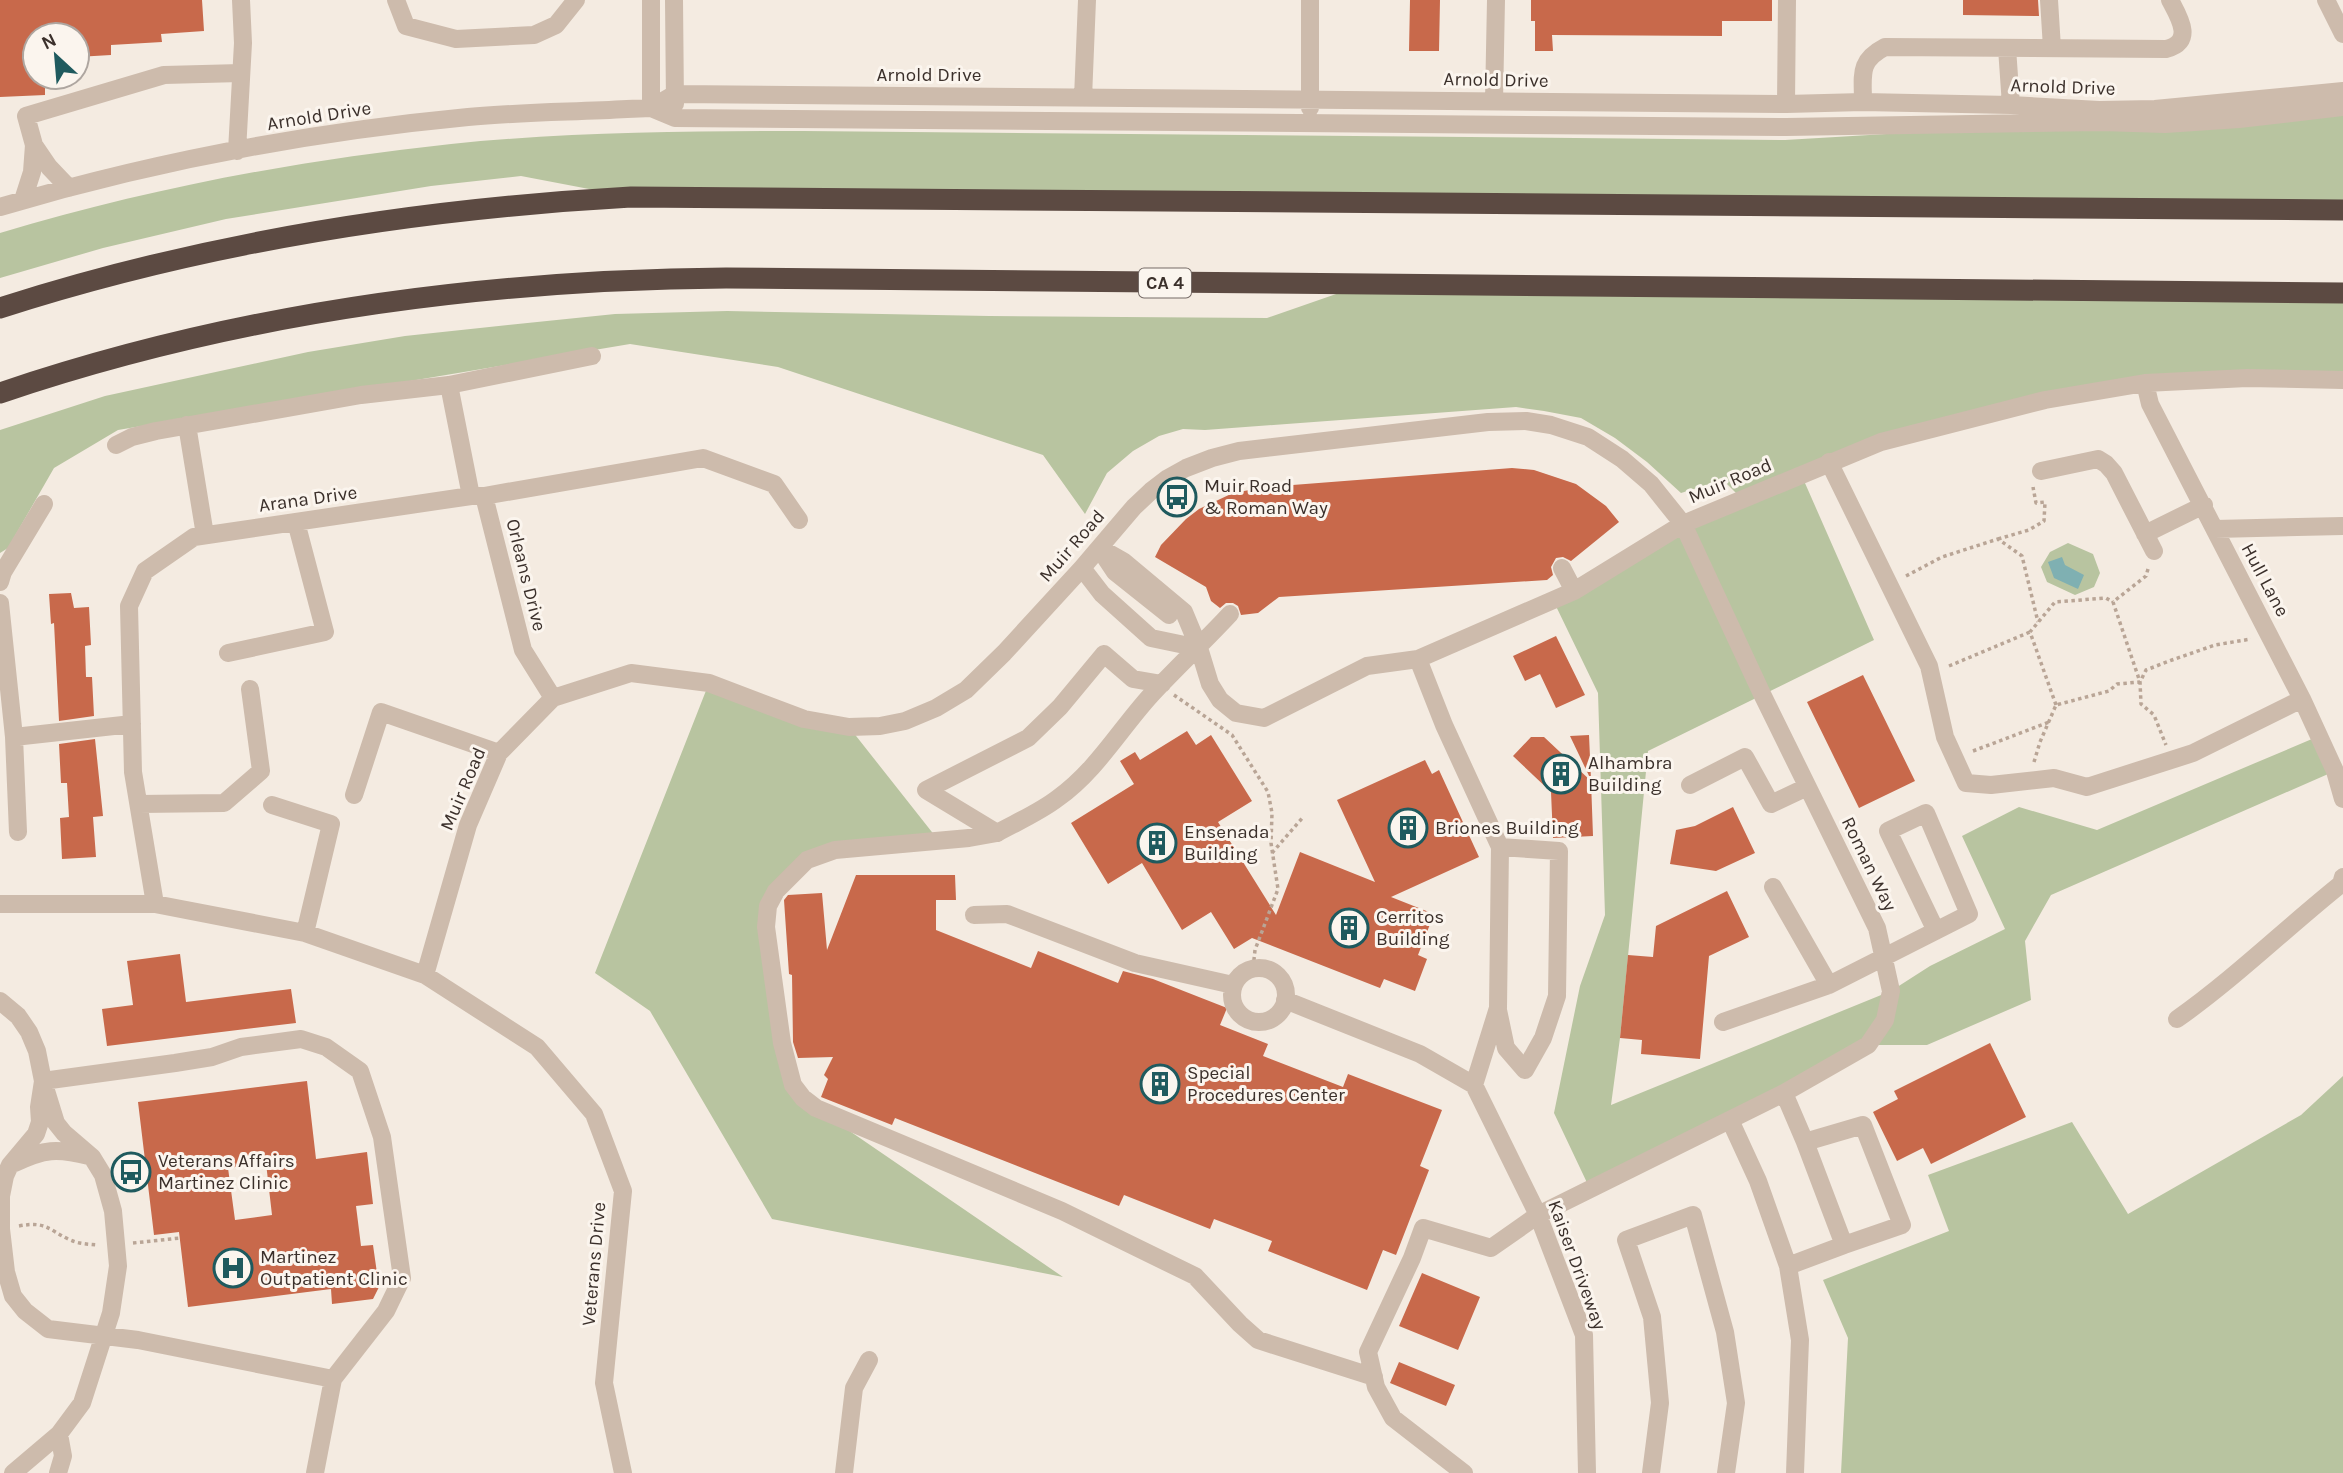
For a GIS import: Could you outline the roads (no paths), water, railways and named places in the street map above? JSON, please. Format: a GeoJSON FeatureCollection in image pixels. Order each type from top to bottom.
{"type":"FeatureCollection","features":[{"type":"Feature","properties":{"kind":"highway"},"geometry":{"type":"LineString","coordinates":[[0,308],[166,262],[303,233],[440,212],[631,197],[2343,210]]}},
{"type":"Feature","properties":{"kind":"highway","name":"CA 4"},"geometry":{"type":"LineString","coordinates":[[0,393],[131,354],[303,316],[396,300],[488,290],[638,280],[737,278],[2343,293]]}},
{"type":"Feature","properties":{"kind":"street"},"geometry":{"type":"LineString","coordinates":[[237,151],[242,0]]}},
{"type":"Feature","properties":{"kind":"street"},"geometry":{"type":"LineString","coordinates":[[396,0],[406,26],[456,39],[534,34],[556,25],[576,0]]}},
{"type":"Feature","properties":{"kind":"street"},"geometry":{"type":"LineString","coordinates":[[650,0],[651,108]]}},
{"type":"Feature","properties":{"kind":"street"},"geometry":{"type":"LineString","coordinates":[[674,0],[675,118]]}},
{"type":"Feature","properties":{"kind":"street"},"geometry":{"type":"LineString","coordinates":[[1083,97],[1087,0]]}},
{"type":"Feature","properties":{"kind":"street"},"geometry":{"type":"LineString","coordinates":[[1310,0],[1310,124]]}},
{"type":"Feature","properties":{"kind":"street"},"geometry":{"type":"LineString","coordinates":[[1494,101],[1496,0]]}},
{"type":"Feature","properties":{"kind":"street"},"geometry":{"type":"LineString","coordinates":[[1786,104],[1787,0]]}},
{"type":"Feature","properties":{"kind":"street"},"geometry":{"type":"LineString","coordinates":[[2049,0],[2052,48]]}},
{"type":"Feature","properties":{"kind":"street"},"geometry":{"type":"LineString","coordinates":[[1863,102],[1863,65],[1873,53],[1885,47],[2166,49],[2176,46],[2181,40],[2182,24],[2170,0]]}},
{"type":"Feature","properties":{"kind":"street"},"geometry":{"type":"LineString","coordinates":[[2326,0],[2343,34]]}},
{"type":"Feature","properties":{"kind":"street"},"geometry":{"type":"LineString","coordinates":[[2007,48],[2011,105]]}},
{"type":"Feature","properties":{"kind":"street"},"geometry":{"type":"LineString","coordinates":[[69,188],[49,167],[34,145],[26,116],[164,75],[241,73]]}},
{"type":"Feature","properties":{"kind":"street","name":"Arnold Drive"},"geometry":{"type":"LineString","coordinates":[[651,108],[675,94],[1786,104],[1863,102],[2099,110],[2155,109],[2343,91]]}},
{"type":"Feature","properties":{"kind":"street","name":"Arnold Drive"},"geometry":{"type":"LineString","coordinates":[[0,207],[69,188],[237,151],[340,133],[470,117],[651,108],[675,118],[1772,127],[2101,122],[2165,124],[2239,120],[2343,107]]}},
{"type":"Feature","properties":{"kind":"street"},"geometry":{"type":"LineString","coordinates":[[23,200],[32,172],[34,145]]}},
{"type":"Feature","properties":{"kind":"street"},"geometry":{"type":"LineString","coordinates":[[116,445],[132,437],[187,425],[361,396],[449,385],[592,356]]}},
{"type":"Feature","properties":{"kind":"street","name":"Muir Road"},"geometry":{"type":"LineString","coordinates":[[425,975],[468,825],[499,753],[553,698],[631,673],[709,683],[804,719],[849,727],[880,726],[905,721],[936,708],[966,690],[1004,653],[1134,507],[1175,473],[1212,458],[1239,451],[1488,422],[1526,421],[1552,425],[1588,437],[1622,459],[1651,485],[1683,524],[1881,442],[2045,400],[2145,383],[2247,377],[2343,380]]}},
{"type":"Feature","properties":{"kind":"street","name":"Hull Lane"},"geometry":{"type":"LineString","coordinates":[[2145,383],[2150,404],[2302,699],[2335,771],[2343,799]]}},
{"type":"Feature","properties":{"kind":"street","name":"Orleans Drive"},"geometry":{"type":"LineString","coordinates":[[449,385],[523,650],[553,698]]}},
{"type":"Feature","properties":{"kind":"street"},"geometry":{"type":"LineString","coordinates":[[187,425],[205,536]]}},
{"type":"Feature","properties":{"kind":"street","name":"Arana Drive"},"geometry":{"type":"LineString","coordinates":[[155,904],[133,772],[130,606],[145,571],[194,537],[478,496],[703,458],[774,484],[799,520]]}},
{"type":"Feature","properties":{"kind":"street"},"geometry":{"type":"LineString","coordinates":[[2041,471],[2098,458],[2114,473],[2154,551]]}},
{"type":"Feature","properties":{"kind":"street"},"geometry":{"type":"LineString","coordinates":[[1829,462],[1929,666],[1945,737],[1966,783],[1991,785],[2054,778],[2087,787],[2193,753],[2302,699]]}},
{"type":"Feature","properties":{"kind":"street"},"geometry":{"type":"LineString","coordinates":[[0,582],[3,572],[44,504]]}},
{"type":"Feature","properties":{"kind":"street"},"geometry":{"type":"LineString","coordinates":[[2145,534],[2204,505]]}},
{"type":"Feature","properties":{"kind":"street"},"geometry":{"type":"LineString","coordinates":[[228,653],[325,632],[296,522]]}},
{"type":"Feature","properties":{"kind":"street"},"geometry":{"type":"LineString","coordinates":[[1100,548],[1123,561],[1184,612],[1210,684],[1220,700],[1236,713],[1265,718],[1367,666],[1418,659],[1574,591],[1683,524]]}},
{"type":"Feature","properties":{"kind":"street","name":"Roman Way"},"geometry":{"type":"LineString","coordinates":[[1374,1377],[1368,1352],[1412,1258],[1423,1228],[1491,1248],[1538,1215],[1784,1093],[1868,1045],[1885,1020],[1891,991],[1877,928],[1683,524]]}},
{"type":"Feature","properties":{"kind":"street"},"geometry":{"type":"LineString","coordinates":[[2215,529],[2343,526]]}},
{"type":"Feature","properties":{"kind":"street"},"geometry":{"type":"LineString","coordinates":[[1082,568],[1106,582],[1175,643],[1196,641]]}},
{"type":"Feature","properties":{"kind":"street"},"geometry":{"type":"LineString","coordinates":[[1562,568],[1574,591]]}},
{"type":"Feature","properties":{"kind":"street"},"geometry":{"type":"LineString","coordinates":[[0,603],[14,737],[18,831]]}},
{"type":"Feature","properties":{"kind":"street"},"geometry":{"type":"LineString","coordinates":[[1230,614],[1196,641],[1090,770],[1058,798],[998,833],[835,850],[807,860],[791,874],[776,891],[768,906],[766,927],[782,1044],[793,1085],[803,1098],[816,1108],[1062,1211],[1195,1276],[1258,1340],[1374,1377],[1376,1387],[1393,1418],[1464,1473]]}},
{"type":"Feature","properties":{"kind":"street"},"geometry":{"type":"LineString","coordinates":[[998,833],[926,790],[1028,738],[1060,707],[1104,654],[1133,679],[1162,684]]}},
{"type":"Feature","properties":{"kind":"street"},"geometry":{"type":"LineString","coordinates":[[1418,659],[1444,725],[1500,847],[1498,1009],[1506,1048],[1525,1070],[1543,1038],[1557,996],[1559,851],[1500,847]]}},
{"type":"Feature","properties":{"kind":"street"},"geometry":{"type":"LineString","coordinates":[[139,804],[224,803],[261,771],[250,689]]}},
{"type":"Feature","properties":{"kind":"street"},"geometry":{"type":"LineString","coordinates":[[355,795],[381,712],[499,753]]}},
{"type":"Feature","properties":{"kind":"street"},"geometry":{"type":"LineString","coordinates":[[14,737],[132,724]]}},
{"type":"Feature","properties":{"kind":"street"},"geometry":{"type":"LineString","coordinates":[[1690,785],[1745,757],[1771,804],[1807,787]]}},
{"type":"Feature","properties":{"kind":"street"},"geometry":{"type":"LineString","coordinates":[[272,805],[331,824],[305,933]]}},
{"type":"Feature","properties":{"kind":"street"},"geometry":{"type":"LineString","coordinates":[[1723,1023],[1829,985],[1884,958],[1969,914],[1926,813],[1888,831],[1936,931]]}},
{"type":"Feature","properties":{"kind":"street"},"geometry":{"type":"LineString","coordinates":[[2177,1019],[2216,992],[2290,925],[2341,884],[2343,877]]}},
{"type":"Feature","properties":{"kind":"street"},"geometry":{"type":"LineString","coordinates":[[1773,887],[1829,985]]}},
{"type":"Feature","properties":{"kind":"street"},"geometry":{"type":"LineString","coordinates":[[0,904],[155,904],[305,933],[425,975]]}},
{"type":"Feature","properties":{"kind":"street"},"geometry":{"type":"LineString","coordinates":[[974,915],[1007,914],[1135,963],[1233,985]]}},
{"type":"Feature","properties":{"kind":"street"},"geometry":{"type":"LineString","coordinates":[[1253,969],[1270,970],[1278,975],[1286,991],[1285,1000],[1276,1016],[1259,1022],[1250,1021],[1242,1017],[1233,1003],[1233,985],[1244,972],[1253,969]]}},
{"type":"Feature","properties":{"kind":"street","name":"Veterans Drive"},"geometry":{"type":"LineString","coordinates":[[425,975],[537,1047],[594,1114],[623,1191],[604,1383],[623,1473]]}},
{"type":"Feature","properties":{"kind":"street"},"geometry":{"type":"LineString","coordinates":[[1285,1000],[1420,1054],[1474,1085],[1498,1009]]}},
{"type":"Feature","properties":{"kind":"street"},"geometry":{"type":"LineString","coordinates":[[0,1001],[18,1016],[29,1032],[57,1123],[64,1133],[92,1157],[109,1191],[117,1245],[117,1288],[105,1336],[82,1403],[59,1434],[13,1473]]}},
{"type":"Feature","properties":{"kind":"street"},"geometry":{"type":"LineString","coordinates":[[43,1081],[188,1061],[212,1057],[241,1047],[301,1039],[326,1047],[360,1071],[382,1136],[402,1278],[386,1311],[333,1379],[315,1473]]}},
{"type":"Feature","properties":{"kind":"street"},"geometry":{"type":"LineString","coordinates":[[43,1081],[40,1122],[36,1134],[10,1165],[1,1196],[1,1229],[6,1272],[13,1296],[25,1311],[48,1329],[144,1341],[333,1379]]}},
{"type":"Feature","properties":{"kind":"street","name":"Kaiser Driveway"},"geometry":{"type":"LineString","coordinates":[[1474,1085],[1538,1215],[1584,1335],[1587,1473]]}},
{"type":"Feature","properties":{"kind":"street"},"geometry":{"type":"LineString","coordinates":[[1784,1093],[1844,1245]]}},
{"type":"Feature","properties":{"kind":"street"},"geometry":{"type":"LineString","coordinates":[[1730,1120],[1758,1181],[1788,1266],[1800,1340],[1795,1473]]}},
{"type":"Feature","properties":{"kind":"street"},"geometry":{"type":"LineString","coordinates":[[1788,1266],[1902,1226],[1863,1125],[1805,1142]]}},
{"type":"Feature","properties":{"kind":"street"},"geometry":{"type":"LineString","coordinates":[[10,1165],[33,1154],[50,1150],[66,1150],[92,1157]]}},
{"type":"Feature","properties":{"kind":"street"},"geometry":{"type":"LineString","coordinates":[[1651,1473],[1660,1403],[1652,1317],[1626,1240],[1693,1215],[1725,1332],[1736,1402],[1726,1473]]}},
{"type":"Feature","properties":{"kind":"street"},"geometry":{"type":"LineString","coordinates":[[844,1473],[854,1388],[869,1360]]}},
{"type":"Feature","properties":{"kind":"street"},"geometry":{"type":"LineString","coordinates":[[58,1473],[63,1456],[59,1434]]}},
{"type":"Feature","properties":{"kind":"water"},"geometry":{"type":"Polygon","coordinates":[[[2062,557],[2065,565],[2084,575],[2078,589],[2054,578],[2048,562],[2062,557]]]}},
{"type":"Feature","properties":{"kind":"place","name":"Muir Road & Roman Way"},"geometry":{"type":"Point","coordinates":[1177,497]}},
{"type":"Feature","properties":{"kind":"place","name":"Alhambra Building"},"geometry":{"type":"Point","coordinates":[1561,774]}},
{"type":"Feature","properties":{"kind":"place","name":"Briones Building"},"geometry":{"type":"Point","coordinates":[1408,828]}},
{"type":"Feature","properties":{"kind":"place","name":"Ensenada Building"},"geometry":{"type":"Point","coordinates":[1157,843]}},
{"type":"Feature","properties":{"kind":"place","name":"Cerritos Building"},"geometry":{"type":"Point","coordinates":[1349,928]}},
{"type":"Feature","properties":{"kind":"place","name":"Special Procedures Center"},"geometry":{"type":"Point","coordinates":[1160,1084]}},
{"type":"Feature","properties":{"kind":"place","name":"Veterans Affairs Martinez Clinic"},"geometry":{"type":"Point","coordinates":[131,1172]}},
{"type":"Feature","properties":{"kind":"place","name":"Martinez Outpatient Clinic"},"geometry":{"type":"Point","coordinates":[233,1268]}}]}
